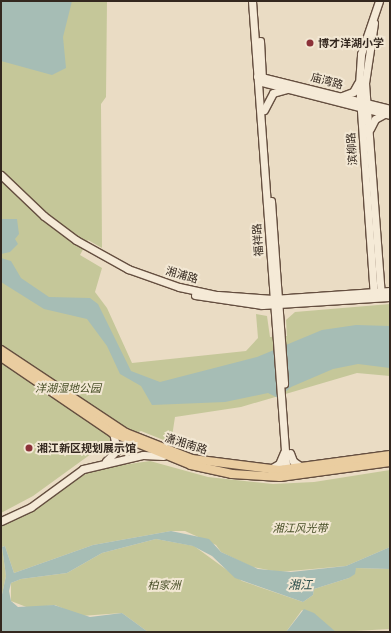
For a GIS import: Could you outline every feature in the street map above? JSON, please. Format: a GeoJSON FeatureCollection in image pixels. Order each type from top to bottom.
{"type":"FeatureCollection","features":[{"type":"Feature","properties":{"kind":"main road","name":"福祥路"},"geometry":{"type":"LineString","coordinates":[[252,1],[264,110],[277,324],[283,400],[290,454],[289,473]]}},
{"type":"Feature","properties":{"kind":"main road","name":"福祥路"},"geometry":{"type":"LineString","coordinates":[[256,1],[275,284]]}},
{"type":"Feature","properties":{"kind":"main road","name":"滨柳路"},"geometry":{"type":"LineString","coordinates":[[377,295],[369,133],[364,106],[362,81],[364,38],[379,1]]}},
{"type":"Feature","properties":{"kind":"main road","name":"滨柳路"},"geometry":{"type":"LineString","coordinates":[[362,81],[370,38],[384,1]]}},
{"type":"Feature","properties":{"kind":"main road"},"geometry":{"type":"LineString","coordinates":[[261,60],[266,71],[282,80]]}},
{"type":"Feature","properties":{"kind":"main road","name":"庙湾路"},"geometry":{"type":"LineString","coordinates":[[260,78],[282,80],[387,112]]}},
{"type":"Feature","properties":{"kind":"main road","name":"庙湾路"},"geometry":{"type":"LineString","coordinates":[[260,78],[294,89],[341,99]]}},
{"type":"Feature","properties":{"kind":"main road"},"geometry":{"type":"LineString","coordinates":[[362,126],[354,109],[341,99],[353,92],[362,81],[373,100],[387,112],[375,119],[369,133]]}},
{"type":"Feature","properties":{"kind":"main road"},"geometry":{"type":"LineString","coordinates":[[264,110],[273,92],[294,89]]}},
{"type":"Feature","properties":{"kind":"main road","name":"滨柳路"},"geometry":{"type":"LineString","coordinates":[[364,106],[362,126],[376,276]]}},
{"type":"Feature","properties":{"kind":"main road","name":"湘浦路"},"geometry":{"type":"LineString","coordinates":[[1,175],[67,234],[121,265],[190,290],[259,298],[276,302]]}},
{"type":"Feature","properties":{"kind":"main road","name":"湘浦路"},"geometry":{"type":"LineString","coordinates":[[1,181],[53,229],[102,261],[176,291],[255,305],[276,302],[377,295],[390,290]]}},
{"type":"Feature","properties":{"kind":"main road"},"geometry":{"type":"LineString","coordinates":[[354,294],[368,287],[376,276],[390,290]]}},
{"type":"Feature","properties":{"kind":"main road"},"geometry":{"type":"LineString","coordinates":[[259,298],[269,294],[275,284],[283,293],[296,301],[284,311],[277,324]]}},
{"type":"Feature","properties":{"kind":"main road","name":"湘浦路"},"geometry":{"type":"LineString","coordinates":[[296,301],[354,294],[390,297]]}},
{"type":"Feature","properties":{"kind":"main road"},"geometry":{"type":"LineString","coordinates":[[255,305],[270,310],[277,324]]}},
{"type":"Feature","properties":{"kind":"main road","name":"潇湘南路"},"geometry":{"type":"LineString","coordinates":[[1,350],[105,420],[160,448],[207,462],[289,473],[307,468],[390,455]]}},
{"type":"Feature","properties":{"kind":"main road","name":"潇湘南路"},"geometry":{"type":"LineString","coordinates":[[1,358],[113,434],[163,456],[220,472],[289,473],[390,462]]}},
{"type":"Feature","properties":{"kind":"main road","name":"福祥路"},"geometry":{"type":"LineString","coordinates":[[283,400],[284,444],[289,473]]}},
{"type":"Feature","properties":{"kind":"main road"},"geometry":{"type":"LineString","coordinates":[[1,520],[34,503],[83,468],[113,458],[118,446],[113,434]]}},
{"type":"Feature","properties":{"kind":"main road"},"geometry":{"type":"LineString","coordinates":[[265,470],[279,464],[284,444]]}},
{"type":"Feature","properties":{"kind":"main road"},"geometry":{"type":"LineString","coordinates":[[290,454],[295,464],[307,468]]}},
{"type":"Feature","properties":{"kind":"main road"},"geometry":{"type":"LineString","coordinates":[[1,520],[31,507],[83,469],[107,462],[143,455],[163,456]]}},
{"type":"Feature","properties":{"kind":"green space","name":"洋湖湿地公园"},"geometry":{"type":"Polygon","coordinates":[[[1,1],[107,1],[106,97],[101,104],[102,248],[88,240],[80,255],[102,268],[95,292],[107,308],[132,363],[246,351],[258,338],[256,314],[267,316],[270,337],[287,336],[286,320],[295,312],[390,304],[390,376],[357,373],[241,407],[175,417],[171,443],[141,431],[102,446],[33,496],[1,513],[1,1]]]}},
{"type":"Feature","properties":{"kind":"green space","name":"湘江风光带"},"geometry":{"type":"Polygon","coordinates":[[[150,461],[208,477],[273,484],[314,482],[390,470],[390,547],[346,566],[279,572],[252,567],[221,552],[216,545],[185,531],[171,531],[93,545],[14,573],[5,546],[2,547],[6,576],[1,599],[1,524],[35,509],[71,482],[95,469],[150,461]]]}},
{"type":"Feature","properties":{"kind":"green space","name":"柏家洲"},"geometry":{"type":"Polygon","coordinates":[[[156,539],[194,546],[242,581],[303,602],[313,595],[314,589],[349,578],[356,568],[390,569],[390,629],[336,632],[302,610],[286,632],[148,632],[122,613],[81,616],[55,605],[29,608],[11,601],[11,583],[21,579],[67,573],[102,553],[156,539]]]}},
{"type":"Feature","properties":{"kind":"water"},"geometry":{"type":"Polygon","coordinates":[[[1,1],[72,1],[63,37],[66,68],[52,75],[1,61],[1,1]]]}},
{"type":"Feature","properties":{"kind":"water"},"geometry":{"type":"Polygon","coordinates":[[[1,219],[17,219],[19,234],[15,239],[18,244],[10,252],[1,254],[1,219]]]}},
{"type":"Feature","properties":{"kind":"water"},"geometry":{"type":"Polygon","coordinates":[[[1,258],[11,261],[21,278],[49,297],[90,298],[98,304],[131,371],[160,382],[257,357],[322,330],[356,325],[390,326],[390,368],[358,364],[333,369],[291,387],[278,398],[268,393],[225,402],[152,405],[141,386],[120,374],[107,346],[87,319],[44,309],[1,282],[1,258]]]}},
{"type":"Feature","properties":{"kind":"water","name":"湘江"},"geometry":{"type":"Polygon","coordinates":[[[171,531],[209,539],[221,552],[258,569],[291,572],[346,566],[390,547],[390,569],[356,568],[355,574],[349,578],[314,589],[313,595],[303,602],[235,578],[212,556],[193,546],[156,539],[102,553],[67,573],[21,579],[11,583],[9,591],[11,601],[18,607],[54,605],[90,617],[122,613],[148,632],[1,632],[1,599],[6,576],[2,547],[5,546],[14,573],[93,545],[171,531]]]}},
{"type":"Feature","properties":{"kind":"water","name":"湘江"},"geometry":{"type":"Polygon","coordinates":[[[304,609],[314,613],[336,632],[286,632],[304,609]]]}},
{"type":"Feature","properties":{"kind":"place","name":"博才洋湖小学"},"geometry":{"type":"Point","coordinates":[310,43]}},
{"type":"Feature","properties":{"kind":"place","name":"湘江新区规划展示馆"},"geometry":{"type":"Point","coordinates":[29,448]}}]}
